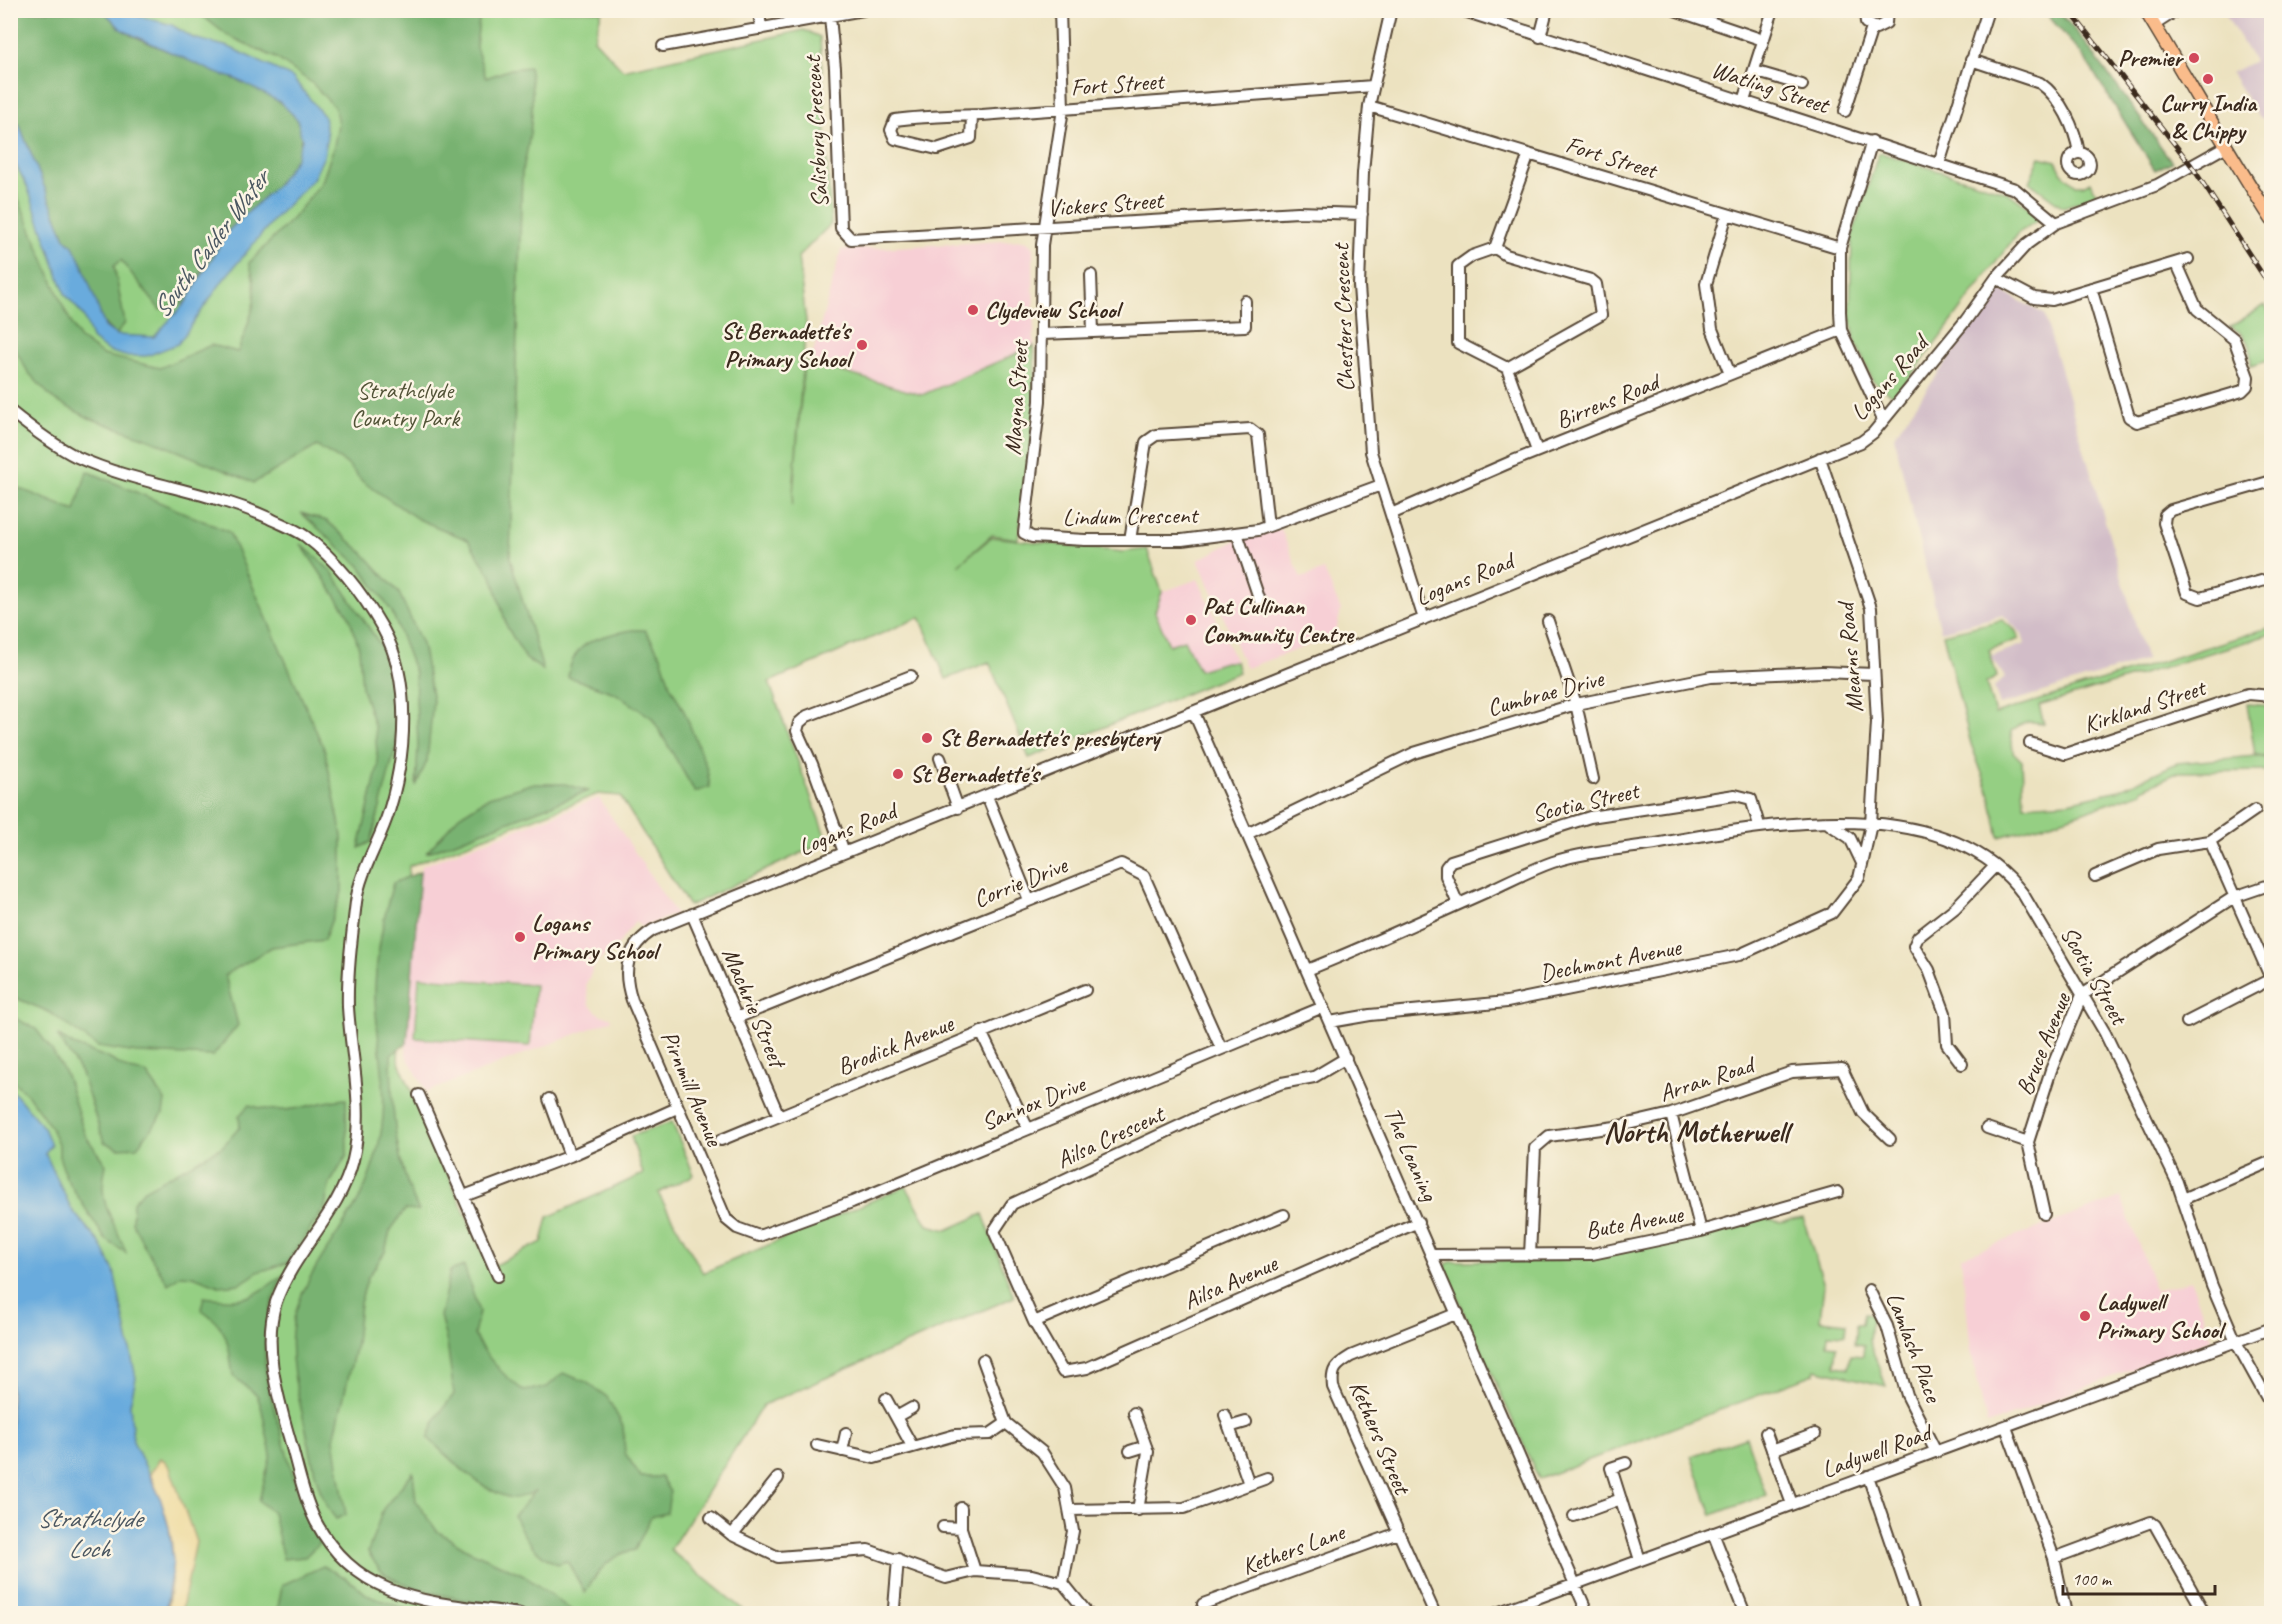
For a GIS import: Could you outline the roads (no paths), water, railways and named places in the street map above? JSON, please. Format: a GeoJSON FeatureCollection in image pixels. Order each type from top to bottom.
{"type":"FeatureCollection","features":[{"type":"Feature","properties":{"kind":"main road"},"geometry":{"type":"LineString","coordinates":[[2145,10],[2193,87],[2225,147],[2271,220]]}},
{"type":"Feature","properties":{"kind":"street"},"geometry":{"type":"LineString","coordinates":[[759,10],[761,29]]}},
{"type":"Feature","properties":{"kind":"street"},"geometry":{"type":"LineString","coordinates":[[663,46],[863,10]]}},
{"type":"Feature","properties":{"kind":"street","name":"Magna Street"},"geometry":{"type":"LineString","coordinates":[[1024,533],[1040,401],[1044,230],[1063,109],[1060,10]]}},
{"type":"Feature","properties":{"kind":"street","name":"Chesters Crescent"},"geometry":{"type":"LineString","coordinates":[[1390,10],[1369,106],[1359,286],[1371,452],[1424,619]]}},
{"type":"Feature","properties":{"kind":"street","name":"Watling Street"},"geometry":{"type":"LineString","coordinates":[[1461,10],[2015,189],[2056,223]]}},
{"type":"Feature","properties":{"kind":"street"},"geometry":{"type":"LineString","coordinates":[[1540,37],[1547,10]]}},
{"type":"Feature","properties":{"kind":"street"},"geometry":{"type":"LineString","coordinates":[[1675,10],[1763,40]]}},
{"type":"Feature","properties":{"kind":"street"},"geometry":{"type":"LineString","coordinates":[[1744,101],[1773,10]]}},
{"type":"Feature","properties":{"kind":"street"},"geometry":{"type":"LineString","coordinates":[[1863,11],[1866,23],[1872,28],[1880,28],[1886,23],[1887,10]]}},
{"type":"Feature","properties":{"kind":"street"},"geometry":{"type":"LineString","coordinates":[[1939,164],[1988,10]]}},
{"type":"Feature","properties":{"kind":"street"},"geometry":{"type":"LineString","coordinates":[[2154,25],[2177,10]]}},
{"type":"Feature","properties":{"kind":"street","name":"Salisbury Crescent"},"geometry":{"type":"LineString","coordinates":[[830,17],[835,68],[841,228],[852,240]]}},
{"type":"Feature","properties":{"kind":"street"},"geometry":{"type":"LineString","coordinates":[[1845,111],[1872,28]]}},
{"type":"Feature","properties":{"kind":"street"},"geometry":{"type":"LineString","coordinates":[[1971,60],[2040,83],[2047,88],[2065,114],[2077,139],[2079,153]]}},
{"type":"Feature","properties":{"kind":"street"},"geometry":{"type":"LineString","coordinates":[[1754,71],[1802,85]]}},
{"type":"Feature","properties":{"kind":"street","name":"Fort Street"},"geometry":{"type":"LineString","coordinates":[[972,116],[971,138],[937,149],[895,139],[891,130],[895,120],[1373,86]]}},
{"type":"Feature","properties":{"kind":"street","name":"Fort Street"},"geometry":{"type":"LineString","coordinates":[[1369,106],[1840,248]]}},
{"type":"Feature","properties":{"kind":"street"},"geometry":{"type":"LineString","coordinates":[[1872,141],[1840,248],[1841,330],[1883,420]]}},
{"type":"Feature","properties":{"kind":"street","name":"Logans Road"},"geometry":{"type":"LineString","coordinates":[[641,939],[653,930],[844,852],[1194,713],[1861,442],[1873,434],[1996,278],[2027,244],[2056,223],[2157,185],[2225,147]]}},
{"type":"Feature","properties":{"kind":"street"},"geometry":{"type":"LineString","coordinates":[[1495,248],[1529,154]]}},
{"type":"Feature","properties":{"kind":"street","name":"Vickers Street"},"geometry":{"type":"LineString","coordinates":[[852,240],[1044,230],[1298,212],[1362,214]]}},
{"type":"Feature","properties":{"kind":"street"},"geometry":{"type":"LineString","coordinates":[[1727,214],[1706,284],[1712,329],[1730,374]]}},
{"type":"Feature","properties":{"kind":"street"},"geometry":{"type":"LineString","coordinates":[[1495,248],[1472,256],[1458,266],[1458,344],[1507,368],[1537,452]]}},
{"type":"Feature","properties":{"kind":"street"},"geometry":{"type":"LineString","coordinates":[[1495,248],[1506,255],[1591,280],[1596,284],[1601,315],[1507,368]]}},
{"type":"Feature","properties":{"kind":"street"},"geometry":{"type":"LineString","coordinates":[[1996,278],[2034,298],[2052,300],[2188,259]]}},
{"type":"Feature","properties":{"kind":"street"},"geometry":{"type":"LineString","coordinates":[[2091,288],[2129,417],[2137,422],[2242,391],[2247,386],[2248,377],[2234,339],[2197,309],[2177,264]]}},
{"type":"Feature","properties":{"kind":"street"},"geometry":{"type":"LineString","coordinates":[[1091,275],[1093,332]]}},
{"type":"Feature","properties":{"kind":"street"},"geometry":{"type":"LineString","coordinates":[[1042,334],[1245,326],[1245,301]]}},
{"type":"Feature","properties":{"kind":"street","name":"Birrens Road"},"geometry":{"type":"LineString","coordinates":[[1391,514],[1537,452],[1841,330]]}},
{"type":"Feature","properties":{"kind":"street"},"geometry":{"type":"LineString","coordinates":[[10,411],[52,444],[80,458],[243,506],[302,533],[326,554],[355,585],[385,633],[396,663],[402,709],[401,758],[390,809],[357,897],[348,1003],[358,1122],[354,1153],[352,1163],[331,1209],[293,1266],[275,1305],[272,1365],[284,1418],[315,1519],[334,1551],[359,1574],[394,1592],[447,1606],[519,1614]]}},
{"type":"Feature","properties":{"kind":"street"},"geometry":{"type":"LineString","coordinates":[[1130,540],[1146,442],[1156,435],[1250,429],[1257,435],[1269,526]]}},
{"type":"Feature","properties":{"kind":"street","name":"Mearns Road"},"geometry":{"type":"LineString","coordinates":[[1820,458],[1871,609],[1877,722],[1871,825]]}},
{"type":"Feature","properties":{"kind":"street"},"geometry":{"type":"LineString","coordinates":[[2271,481],[2171,510],[2165,515],[2164,522],[2187,593],[2194,597],[2200,598],[2271,578]]}},
{"type":"Feature","properties":{"kind":"street","name":"Lindum Crescent"},"geometry":{"type":"LineString","coordinates":[[1024,533],[1032,537],[1182,540],[1237,533],[1269,526],[1382,484]]}},
{"type":"Feature","properties":{"kind":"street"},"geometry":{"type":"LineString","coordinates":[[1237,533],[1260,601]]}},
{"type":"Feature","properties":{"kind":"street"},"geometry":{"type":"LineString","coordinates":[[1548,621],[1576,704],[1593,779]]}},
{"type":"Feature","properties":{"kind":"street","name":"Cumbrae Drive"},"geometry":{"type":"LineString","coordinates":[[1247,834],[1414,753],[1576,704],[1711,677],[1822,672],[1874,674]]}},
{"type":"Feature","properties":{"kind":"street"},"geometry":{"type":"LineString","coordinates":[[844,852],[812,764],[797,731],[799,723],[807,716],[911,676]]}},
{"type":"Feature","properties":{"kind":"street","name":"Kirkland Street"},"geometry":{"type":"LineString","coordinates":[[2030,743],[2065,754],[2248,694],[2271,696]]}},
{"type":"Feature","properties":{"kind":"street","name":"The Loaning"},"geometry":{"type":"LineString","coordinates":[[1194,713],[1588,1614]]}},
{"type":"Feature","properties":{"kind":"street"},"geometry":{"type":"LineString","coordinates":[[940,758],[958,808]]}},
{"type":"Feature","properties":{"kind":"street","name":"Scotia Street"},"geometry":{"type":"LineString","coordinates":[[1458,904],[1446,876],[1446,867],[1451,861],[1590,818],[1735,795],[1751,799],[1759,825]]}},
{"type":"Feature","properties":{"kind":"street"},"geometry":{"type":"LineString","coordinates":[[987,796],[1029,900]]}},
{"type":"Feature","properties":{"kind":"street"},"geometry":{"type":"LineString","coordinates":[[2094,876],[2158,849],[2210,841],[2255,810]]}},
{"type":"Feature","properties":{"kind":"street"},"geometry":{"type":"LineString","coordinates":[[1826,823],[1850,838],[1862,865]]}},
{"type":"Feature","properties":{"kind":"street","name":"Scotia Street"},"geometry":{"type":"LineString","coordinates":[[1307,970],[1554,862],[1759,825],[1826,823],[1871,825],[1933,834],[1968,848],[2012,880],[2023,894],[2104,1033],[2177,1182],[2212,1286],[2236,1342],[2271,1407]]}},
{"type":"Feature","properties":{"kind":"street","name":"Dechmont Avenue"},"geometry":{"type":"LineString","coordinates":[[1330,1022],[1370,1015],[1507,1002],[1739,955],[1832,913],[1858,878],[1871,825]]}},
{"type":"Feature","properties":{"kind":"street"},"geometry":{"type":"LineString","coordinates":[[2187,1022],[2271,980],[2210,841]]}},
{"type":"Feature","properties":{"kind":"street","name":"Corrie Drive"},"geometry":{"type":"LineString","coordinates":[[736,1018],[1121,864],[1144,876],[1221,1048]]}},
{"type":"Feature","properties":{"kind":"street"},"geometry":{"type":"LineString","coordinates":[[1962,1064],[1947,1044],[1945,1013],[1929,970],[1914,946],[1918,937],[1954,908],[1995,866]]}},
{"type":"Feature","properties":{"kind":"street","name":"Bruce Avenue"},"geometry":{"type":"LineString","coordinates":[[2028,1142],[2051,1070],[2082,995],[2234,897],[2271,884]]}},
{"type":"Feature","properties":{"kind":"street","name":"Machrie Street"},"geometry":{"type":"LineString","coordinates":[[692,914],[779,1116]]}},
{"type":"Feature","properties":{"kind":"street","name":"Pirnmill Avenue"},"geometry":{"type":"LineString","coordinates":[[641,939],[629,957],[626,968],[627,987],[726,1219],[737,1228],[759,1236]]}},
{"type":"Feature","properties":{"kind":"street","name":"Brodick Avenue"},"geometry":{"type":"LineString","coordinates":[[722,1140],[1085,990]]}},
{"type":"Feature","properties":{"kind":"street","name":"Sannox Drive"},"geometry":{"type":"LineString","coordinates":[[759,1236],[852,1202],[1027,1127],[1323,1007]]}},
{"type":"Feature","properties":{"kind":"street"},"geometry":{"type":"LineString","coordinates":[[981,1032],[1027,1127]]}},
{"type":"Feature","properties":{"kind":"street","name":"Ailsa Crescent"},"geometry":{"type":"LineString","coordinates":[[1059,1368],[1034,1322],[994,1231],[1012,1204],[1211,1111],[1282,1083],[1314,1077],[1346,1058]]}},
{"type":"Feature","properties":{"kind":"street","name":"Arran Road"},"geometry":{"type":"LineString","coordinates":[[1530,1255],[1535,1148],[1550,1136],[1615,1128],[1671,1114],[1792,1072],[1842,1069],[1863,1113],[1890,1139]]}},
{"type":"Feature","properties":{"kind":"street"},"geometry":{"type":"LineString","coordinates":[[549,1099],[570,1156]]}},
{"type":"Feature","properties":{"kind":"street"},"geometry":{"type":"LineString","coordinates":[[418,1102],[464,1196],[498,1276]]}},
{"type":"Feature","properties":{"kind":"street"},"geometry":{"type":"LineString","coordinates":[[464,1196],[570,1156],[677,1108]]}},
{"type":"Feature","properties":{"kind":"street"},"geometry":{"type":"LineString","coordinates":[[1671,1114],[1701,1231]]}},
{"type":"Feature","properties":{"kind":"street"},"geometry":{"type":"LineString","coordinates":[[1987,1128],[2028,1142],[2044,1214]]}},
{"type":"Feature","properties":{"kind":"street"},"geometry":{"type":"LineString","coordinates":[[2183,1199],[2271,1161]]}},
{"type":"Feature","properties":{"kind":"street","name":"Bute Avenue"},"geometry":{"type":"LineString","coordinates":[[1432,1255],[1592,1254],[1701,1231],[1838,1192]]}},
{"type":"Feature","properties":{"kind":"street"},"geometry":{"type":"LineString","coordinates":[[1034,1322],[1284,1215]]}},
{"type":"Feature","properties":{"kind":"street","name":"Ailsa Avenue"},"geometry":{"type":"LineString","coordinates":[[1059,1368],[1063,1372],[1087,1368],[1418,1222]]}},
{"type":"Feature","properties":{"kind":"street","name":"Lamlash Place"},"geometry":{"type":"LineString","coordinates":[[1869,1290],[1887,1326],[1907,1395],[1936,1452]]}},
{"type":"Feature","properties":{"kind":"street","name":"Kethers Street"},"geometry":{"type":"LineString","coordinates":[[1435,1614],[1333,1387],[1331,1374],[1337,1364],[1351,1356],[1458,1313]]}},
{"type":"Feature","properties":{"kind":"street","name":"Ladywell Road"},"geometry":{"type":"LineString","coordinates":[[1494,1614],[2271,1328]]}},
{"type":"Feature","properties":{"kind":"street"},"geometry":{"type":"LineString","coordinates":[[983,1360],[1006,1423],[1042,1452],[1065,1488],[1073,1531],[1063,1583]]}},
{"type":"Feature","properties":{"kind":"street"},"geometry":{"type":"LineString","coordinates":[[886,1399],[912,1446]]}},
{"type":"Feature","properties":{"kind":"street"},"geometry":{"type":"LineString","coordinates":[[896,1417],[912,1408]]}},
{"type":"Feature","properties":{"kind":"street"},"geometry":{"type":"LineString","coordinates":[[1134,1413],[1148,1452],[1138,1510]]}},
{"type":"Feature","properties":{"kind":"street"},"geometry":{"type":"LineString","coordinates":[[1225,1415],[1249,1484]]}},
{"type":"Feature","properties":{"kind":"street"},"geometry":{"type":"LineString","coordinates":[[1229,1427],[1246,1422]]}},
{"type":"Feature","properties":{"kind":"street"},"geometry":{"type":"LineString","coordinates":[[817,1445],[874,1458],[955,1435],[990,1434],[1006,1423]]}},
{"type":"Feature","properties":{"kind":"street"},"geometry":{"type":"LineString","coordinates":[[2006,1427],[2054,1558],[2066,1614]]}},
{"type":"Feature","properties":{"kind":"street"},"geometry":{"type":"LineString","coordinates":[[842,1451],[846,1433]]}},
{"type":"Feature","properties":{"kind":"street"},"geometry":{"type":"LineString","coordinates":[[1766,1434],[1792,1504]]}},
{"type":"Feature","properties":{"kind":"street"},"geometry":{"type":"LineString","coordinates":[[1772,1450],[1815,1434]]}},
{"type":"Feature","properties":{"kind":"street"},"geometry":{"type":"LineString","coordinates":[[1130,1451],[1146,1446]]}},
{"type":"Feature","properties":{"kind":"street"},"geometry":{"type":"LineString","coordinates":[[1626,1463],[1611,1468],[1640,1560]]}},
{"type":"Feature","properties":{"kind":"street"},"geometry":{"type":"LineString","coordinates":[[1868,1476],[1915,1614]]}},
{"type":"Feature","properties":{"kind":"street"},"geometry":{"type":"LineString","coordinates":[[732,1535],[778,1478]]}},
{"type":"Feature","properties":{"kind":"street"},"geometry":{"type":"LineString","coordinates":[[1069,1510],[1184,1508],[1268,1478]]}},
{"type":"Feature","properties":{"kind":"street"},"geometry":{"type":"LineString","coordinates":[[1574,1516],[1621,1499]]}},
{"type":"Feature","properties":{"kind":"street"},"geometry":{"type":"LineString","coordinates":[[961,1508],[961,1528],[975,1571]]}},
{"type":"Feature","properties":{"kind":"street"},"geometry":{"type":"LineString","coordinates":[[711,1518],[732,1535],[778,1557],[868,1550],[946,1578],[975,1571],[1032,1575],[1063,1583],[1088,1614]]}},
{"type":"Feature","properties":{"kind":"street"},"geometry":{"type":"LineString","coordinates":[[2054,1558],[2151,1522],[2156,1525],[2205,1614]]}},
{"type":"Feature","properties":{"kind":"street"},"geometry":{"type":"LineString","coordinates":[[943,1527],[961,1528]]}},
{"type":"Feature","properties":{"kind":"street","name":"Kethers Lane"},"geometry":{"type":"LineString","coordinates":[[1203,1604],[1398,1533]]}},
{"type":"Feature","properties":{"kind":"street"},"geometry":{"type":"LineString","coordinates":[[1713,1533],[1745,1614]]}},
{"type":"Feature","properties":{"kind":"street"},"geometry":{"type":"LineString","coordinates":[[897,1614],[894,1608],[898,1559]]}},
{"type":"Feature","properties":{"kind":"water","name":"South Calder Water"},"geometry":{"type":"Polygon","coordinates":[[[104,11],[128,11],[172,25],[193,38],[229,47],[292,77],[324,116],[327,136],[324,156],[313,179],[276,217],[224,279],[178,344],[147,356],[125,356],[108,351],[93,340],[83,315],[65,294],[27,186],[11,156],[11,121],[19,124],[65,238],[73,246],[83,266],[105,327],[116,335],[154,337],[186,302],[229,230],[277,185],[295,160],[302,140],[297,119],[280,102],[236,79],[216,73],[122,30],[104,11]]]}},
{"type":"Feature","properties":{"kind":"water","name":"Strathclyde Loch"},"geometry":{"type":"Polygon","coordinates":[[[11,1089],[44,1128],[51,1145],[45,1153],[72,1210],[100,1243],[114,1271],[136,1378],[130,1404],[133,1441],[160,1497],[169,1528],[173,1561],[165,1613],[11,1613],[11,1089]]]}},
{"type":"Feature","properties":{"kind":"railway"},"geometry":{"type":"LineString","coordinates":[[2069,10],[2191,165],[2272,289]]}},
{"type":"Feature","properties":{"kind":"place","name":"Premier"},"geometry":{"type":"Point","coordinates":[2194,58]}},
{"type":"Feature","properties":{"kind":"place","name":"Curry India & Chippy"},"geometry":{"type":"Point","coordinates":[2208,79]}},
{"type":"Feature","properties":{"kind":"place","name":"Clydeview School"},"geometry":{"type":"Point","coordinates":[973,310]}},
{"type":"Feature","properties":{"kind":"place","name":"St Bernadette's Primary School"},"geometry":{"type":"Point","coordinates":[862,345]}},
{"type":"Feature","properties":{"kind":"place","name":"Pat Cullinan Community Centre"},"geometry":{"type":"Point","coordinates":[1191,620]}},
{"type":"Feature","properties":{"kind":"place","name":"St Bernadette's presbytery"},"geometry":{"type":"Point","coordinates":[927,738]}},
{"type":"Feature","properties":{"kind":"place","name":"St Bernadette's"},"geometry":{"type":"Point","coordinates":[898,774]}},
{"type":"Feature","properties":{"kind":"place","name":"Logans Primary School"},"geometry":{"type":"Point","coordinates":[520,937]}},
{"type":"Feature","properties":{"kind":"place","name":"Ladywell Primary School"},"geometry":{"type":"Point","coordinates":[2085,1316]}},
{"type":"Feature","properties":{"kind":"district","name":"North Motherwell"},"geometry":{"type":"Point","coordinates":[1696,1132]}},
{"type":"Feature","properties":{"kind":"park label","name":"Strathclyde Country Park"},"geometry":{"type":"Point","coordinates":[405,404]}}]}
